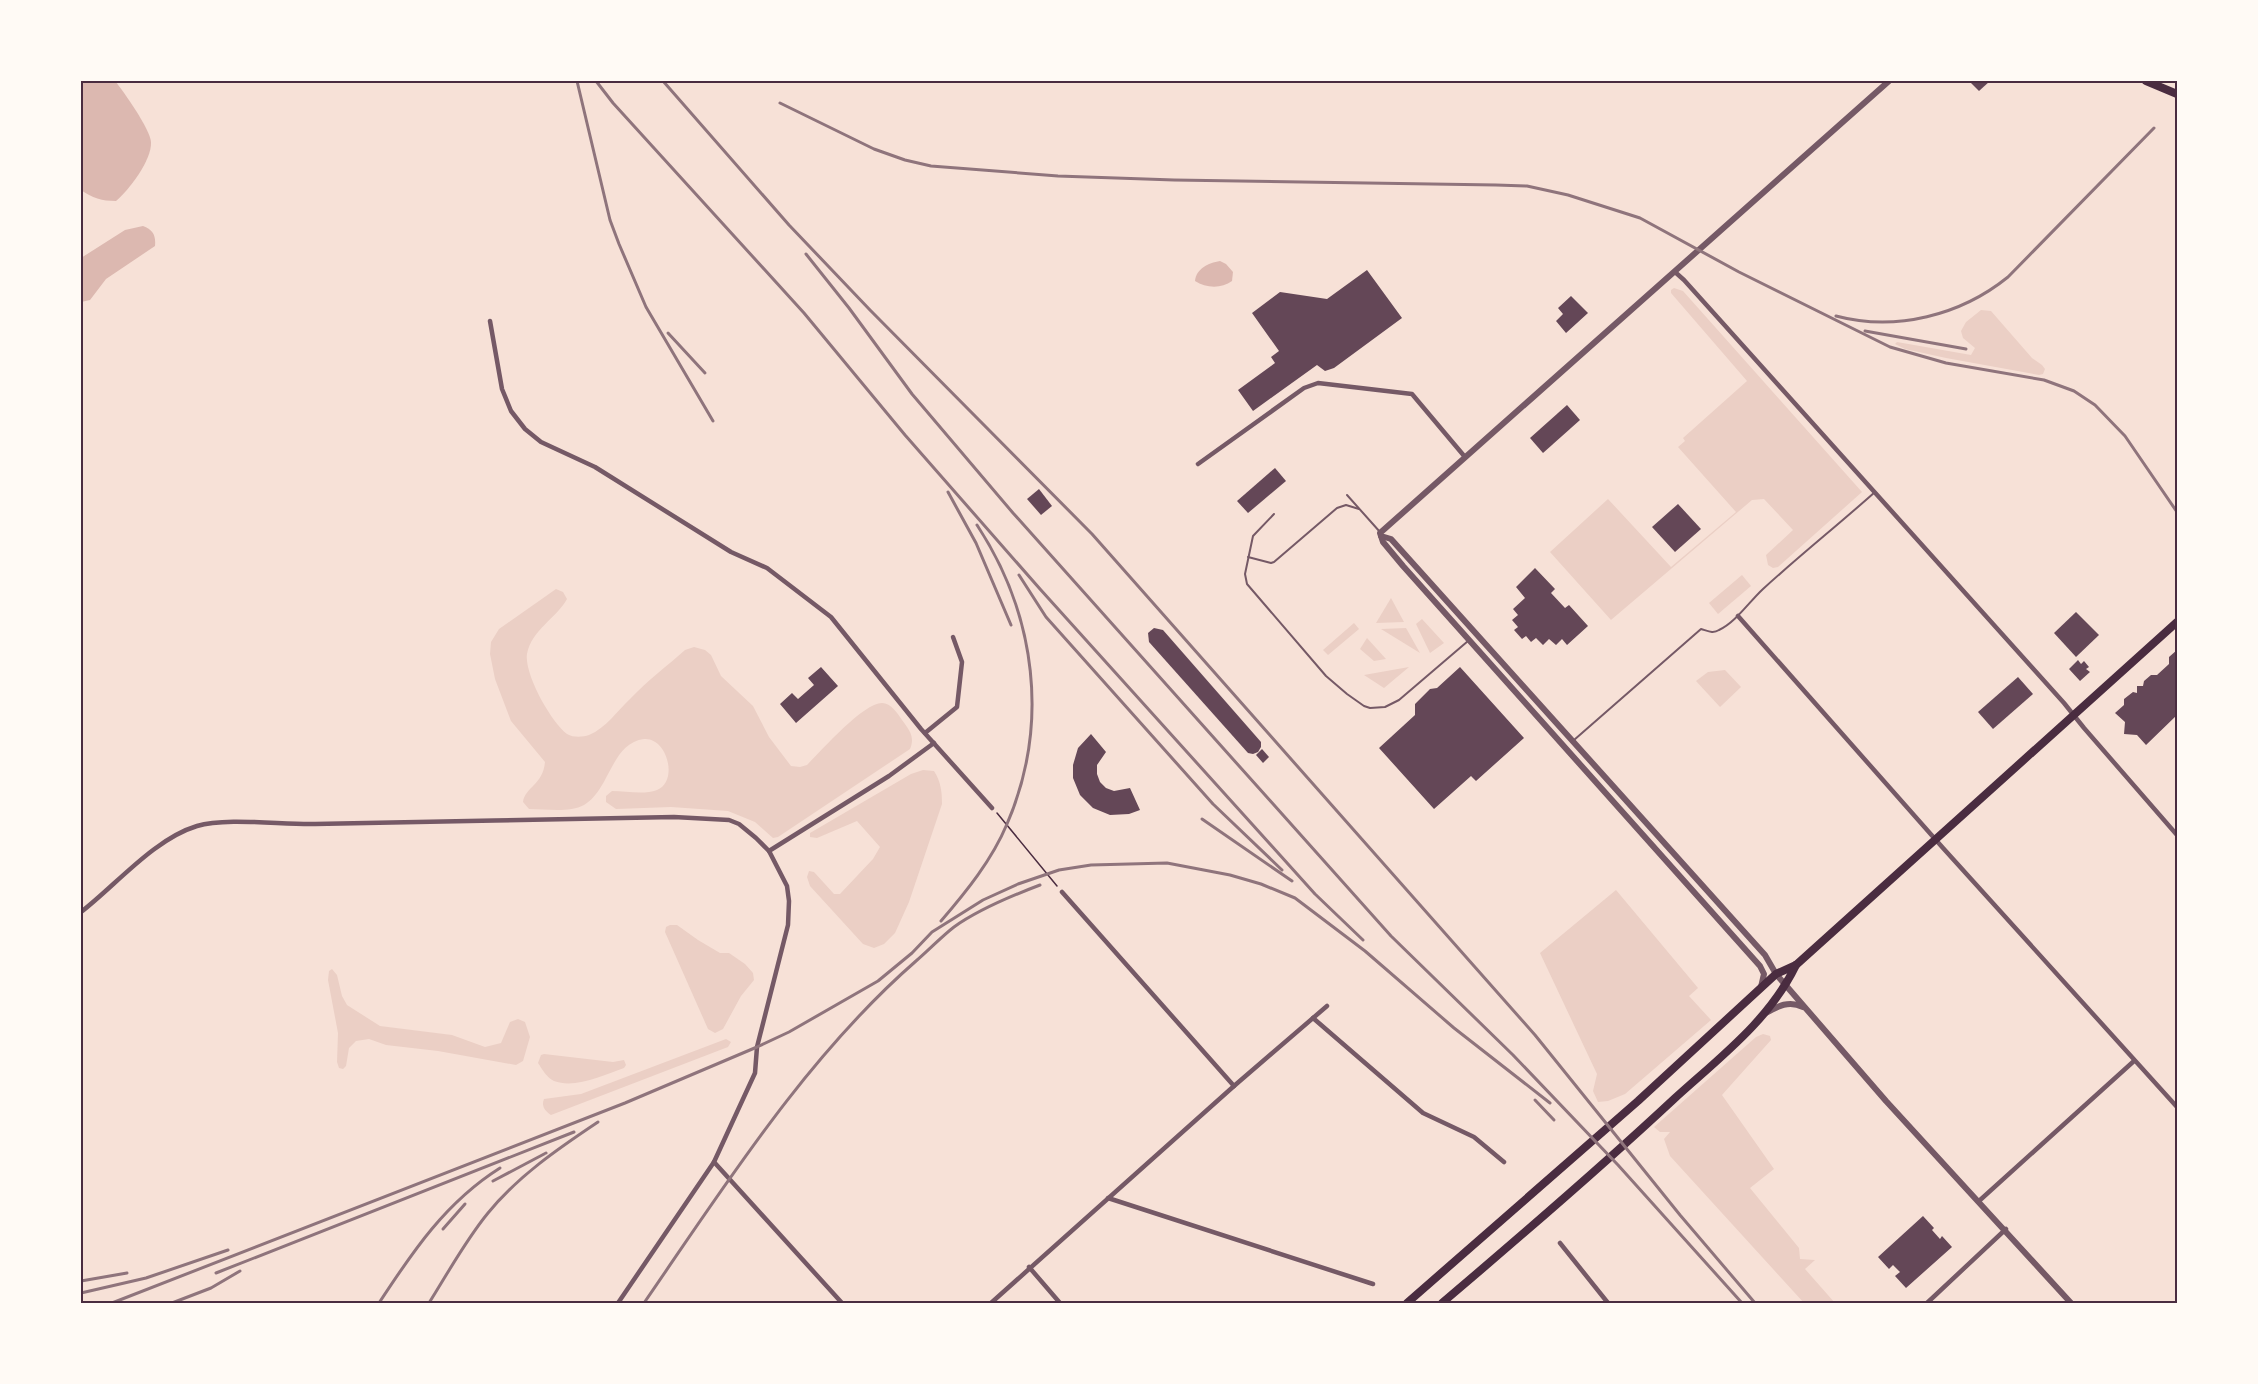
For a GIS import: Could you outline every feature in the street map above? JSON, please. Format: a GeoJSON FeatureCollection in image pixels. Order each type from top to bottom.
{"type":"FeatureCollection","features":[{"type":"Feature","properties":{"kind":"highway"},"geometry":{"type":"LineString","coordinates":[[2146,81],[2177,94]]}},
{"type":"Feature","properties":{"kind":"highway"},"geometry":{"type":"LineString","coordinates":[[1407,1303],[1740,1010],[1776,974],[1796,965],[2177,622]]}},
{"type":"Feature","properties":{"kind":"highway"},"geometry":{"type":"LineString","coordinates":[[1442,1303],[1655,1116],[1755,1024],[1786,985],[1796,965]]}},
{"type":"Feature","properties":{"kind":"street"},"geometry":{"type":"LineString","coordinates":[[1381,534],[1890,81]]}},
{"type":"Feature","properties":{"kind":"street"},"geometry":{"type":"LineString","coordinates":[[1675,272],[2074,715],[2177,835]]}},
{"type":"Feature","properties":{"kind":"street"},"geometry":{"type":"LineString","coordinates":[[490,321],[502,389],[511,411],[525,429],[541,442],[595,467],[731,552],[767,568],[831,617],[925,733],[992,808]]}},
{"type":"Feature","properties":{"kind":"street"},"geometry":{"type":"LineString","coordinates":[[1198,464],[1304,388],[1318,383],[1412,394],[1465,457]]}},
{"type":"Feature","properties":{"kind":"street"},"geometry":{"type":"LineString","coordinates":[[1381,534],[1383,542],[1403,566],[1760,966],[1764,974],[1758,992]]}},
{"type":"Feature","properties":{"kind":"street"},"geometry":{"type":"LineString","coordinates":[[1381,534],[1391,538],[1765,955],[1776,974],[1886,1101],[2006,1229],[2071,1303]]}},
{"type":"Feature","properties":{"kind":"street"},"geometry":{"type":"LineString","coordinates":[[1738,616],[2177,1107]]}},
{"type":"Feature","properties":{"kind":"street"},"geometry":{"type":"LineString","coordinates":[[925,733],[957,707],[962,662],[953,638]]}},
{"type":"Feature","properties":{"kind":"street"},"geometry":{"type":"LineString","coordinates":[[769,851],[890,776],[934,743]]}},
{"type":"Feature","properties":{"kind":"street"},"geometry":{"type":"LineString","coordinates":[[81,912],[156,849],[178,834],[198,826],[218,822],[295,825],[662,817],[716,818],[739,824],[769,851],[781,870],[787,886],[789,901],[785,941],[759,1037],[755,1073],[714,1162],[618,1303]]}},
{"type":"Feature","properties":{"kind":"street"},"geometry":{"type":"LineString","coordinates":[[1062,892],[1234,1086]]}},
{"type":"Feature","properties":{"kind":"street"},"geometry":{"type":"LineString","coordinates":[[1760,966],[1776,974]]}},
{"type":"Feature","properties":{"kind":"street"},"geometry":{"type":"LineString","coordinates":[[1765,1014],[1785,1004],[1793,1003],[1806,1008]]}},
{"type":"Feature","properties":{"kind":"street"},"geometry":{"type":"LineString","coordinates":[[991,1303],[1029,1267],[1327,1006]]}},
{"type":"Feature","properties":{"kind":"street"},"geometry":{"type":"LineString","coordinates":[[1313,1018],[1423,1113],[1474,1137],[1504,1162]]}},
{"type":"Feature","properties":{"kind":"street"},"geometry":{"type":"LineString","coordinates":[[1979,1201],[2134,1061]]}},
{"type":"Feature","properties":{"kind":"street"},"geometry":{"type":"LineString","coordinates":[[714,1162],[842,1303]]}},
{"type":"Feature","properties":{"kind":"street"},"geometry":{"type":"LineString","coordinates":[[1108,1198],[1373,1284]]}},
{"type":"Feature","properties":{"kind":"street"},"geometry":{"type":"LineString","coordinates":[[1927,1303],[2006,1229]]}},
{"type":"Feature","properties":{"kind":"street"},"geometry":{"type":"LineString","coordinates":[[1560,1243],[1608,1303]]}},
{"type":"Feature","properties":{"kind":"street"},"geometry":{"type":"LineString","coordinates":[[1029,1267],[1060,1303]]}},
{"type":"Feature","properties":{"kind":"lane"},"geometry":{"type":"LineString","coordinates":[[1572,741],[1701,629],[1712,633],[1738,616],[1744,606],[1875,492]]}},
{"type":"Feature","properties":{"kind":"lane"},"geometry":{"type":"LineString","coordinates":[[1347,495],[1381,534]]}},
{"type":"Feature","properties":{"kind":"lane"},"geometry":{"type":"LineString","coordinates":[[1248,557],[1274,562],[1337,508],[1346,505],[1359,509]]}},
{"type":"Feature","properties":{"kind":"lane"},"geometry":{"type":"LineString","coordinates":[[1274,514],[1255,532],[1244,578],[1326,676],[1364,706],[1385,707],[1399,700],[1470,639]]}},
{"type":"Feature","properties":{"kind":"path"},"geometry":{"type":"LineString","coordinates":[[992,808],[1062,892]]}},
{"type":"Feature","properties":{"kind":"shaded area"},"geometry":{"type":"Polygon","coordinates":[[[81,81],[115,81],[150,136],[150,149],[144,166],[116,201],[97,198],[81,190],[81,81]]]}},
{"type":"Feature","properties":{"kind":"shaded area"},"geometry":{"type":"Polygon","coordinates":[[[143,226],[153,233],[155,246],[106,279],[90,300],[81,302],[81,258],[125,230],[143,226]]]}},
{"type":"Feature","properties":{"kind":"shaded area"},"geometry":{"type":"Polygon","coordinates":[[[1220,261],[1233,272],[1232,281],[1214,287],[1195,281],[1203,267],[1220,261]]]}},
{"type":"Feature","properties":{"kind":"shaded area"},"geometry":{"type":"Polygon","coordinates":[[[1674,288],[1683,291],[1862,492],[1778,567],[1773,568],[1768,565],[1766,555],[1793,530],[1764,499],[1752,500],[1611,620],[1550,552],[1608,499],[1671,567],[1736,512],[1678,447],[1685,441],[1683,438],[1747,381],[1671,293],[1674,288]]]}},
{"type":"Feature","properties":{"kind":"shaded area"},"geometry":{"type":"Polygon","coordinates":[[[1981,310],[1991,311],[2032,358],[2042,365],[2045,369],[2043,374],[1946,358],[1905,349],[1895,344],[1897,342],[1971,355],[1975,348],[1963,338],[1961,331],[1966,322],[1981,310]]]}},
{"type":"Feature","properties":{"kind":"shaded area"},"geometry":{"type":"Polygon","coordinates":[[[1742,575],[1751,586],[1718,614],[1709,603],[1742,575]]]}},
{"type":"Feature","properties":{"kind":"shaded area"},"geometry":{"type":"Polygon","coordinates":[[[556,589],[563,592],[567,599],[534,638],[527,654],[527,663],[540,697],[567,734],[578,737],[587,736],[601,728],[650,680],[685,650],[694,647],[705,650],[711,655],[721,676],[753,706],[769,737],[791,766],[807,765],[854,719],[874,705],[882,703],[894,709],[907,727],[912,737],[910,749],[778,837],[773,838],[755,822],[728,811],[671,807],[616,809],[606,802],[606,796],[612,791],[646,792],[657,790],[664,785],[669,769],[664,752],[652,740],[644,739],[633,742],[624,749],[600,789],[584,805],[565,810],[529,809],[523,802],[524,797],[541,776],[545,762],[511,721],[495,679],[490,654],[491,642],[499,629],[556,589]]]}},
{"type":"Feature","properties":{"kind":"shaded area"},"geometry":{"type":"Polygon","coordinates":[[[1391,598],[1404,622],[1376,623],[1391,598]]]}},
{"type":"Feature","properties":{"kind":"shaded area"},"geometry":{"type":"Polygon","coordinates":[[[1422,619],[1444,643],[1430,653],[1416,624],[1422,619]]]}},
{"type":"Feature","properties":{"kind":"shaded area"},"geometry":{"type":"Polygon","coordinates":[[[1354,623],[1359,629],[1328,655],[1323,650],[1354,623]]]}},
{"type":"Feature","properties":{"kind":"shaded area"},"geometry":{"type":"Polygon","coordinates":[[[1406,628],[1420,653],[1381,629],[1406,628]]]}},
{"type":"Feature","properties":{"kind":"shaded area"},"geometry":{"type":"Polygon","coordinates":[[[1367,638],[1386,659],[1374,661],[1360,649],[1367,638]]]}},
{"type":"Feature","properties":{"kind":"shaded area"},"geometry":{"type":"Polygon","coordinates":[[[1409,667],[1384,688],[1364,675],[1409,667]]]}},
{"type":"Feature","properties":{"kind":"shaded area"},"geometry":{"type":"Polygon","coordinates":[[[1725,670],[1741,687],[1720,707],[1696,681],[1708,672],[1725,670]]]}},
{"type":"Feature","properties":{"kind":"shaded area"},"geometry":{"type":"Polygon","coordinates":[[[923,770],[934,771],[941,787],[942,804],[909,902],[895,933],[884,944],[874,948],[863,944],[810,886],[807,877],[809,871],[814,872],[834,894],[840,894],[873,859],[880,847],[857,821],[817,838],[810,837],[810,833],[911,774],[923,770]]]}},
{"type":"Feature","properties":{"kind":"shaded area"},"geometry":{"type":"Polygon","coordinates":[[[1616,890],[1698,988],[1689,996],[1711,1020],[1625,1094],[1608,1101],[1598,1102],[1593,1091],[1597,1074],[1540,953],[1616,890]]]}},
{"type":"Feature","properties":{"kind":"shaded area"},"geometry":{"type":"Polygon","coordinates":[[[677,925],[720,953],[729,953],[753,973],[754,980],[741,996],[723,1029],[715,1033],[708,1029],[665,932],[666,927],[677,925]]]}},
{"type":"Feature","properties":{"kind":"shaded area"},"geometry":{"type":"Polygon","coordinates":[[[332,969],[337,975],[342,996],[347,1005],[380,1026],[452,1035],[485,1047],[501,1043],[510,1022],[518,1019],[525,1022],[530,1037],[523,1061],[516,1065],[438,1051],[386,1045],[369,1039],[356,1041],[349,1048],[346,1066],[343,1069],[339,1068],[337,1062],[338,1033],[328,980],[329,971],[332,969]]]}},
{"type":"Feature","properties":{"kind":"shaded area"},"geometry":{"type":"Polygon","coordinates":[[[1763,1034],[1770,1036],[1771,1040],[1722,1095],[1774,1169],[1750,1188],[1799,1248],[1800,1259],[1815,1260],[1805,1269],[1835,1303],[1804,1303],[1670,1156],[1664,1139],[1670,1132],[1660,1132],[1654,1127],[1756,1037],[1763,1034]]]}},
{"type":"Feature","properties":{"kind":"shaded area"},"geometry":{"type":"Polygon","coordinates":[[[726,1039],[731,1042],[728,1047],[551,1115],[543,1106],[544,1099],[581,1094],[726,1039]]]}},
{"type":"Feature","properties":{"kind":"shaded area"},"geometry":{"type":"Polygon","coordinates":[[[541,1055],[613,1062],[624,1060],[626,1065],[624,1068],[589,1080],[562,1083],[549,1078],[538,1063],[541,1055]]]}},
{"type":"Feature","properties":{"kind":"building"},"geometry":{"type":"Polygon","coordinates":[[[1969,81],[1990,81],[1979,91],[1969,81]]]}},
{"type":"Feature","properties":{"kind":"building"},"geometry":{"type":"Polygon","coordinates":[[[1367,270],[1402,318],[1334,368],[1325,371],[1317,365],[1253,411],[1238,390],[1275,363],[1271,357],[1279,351],[1252,313],[1280,292],[1327,299],[1367,270]]]}},
{"type":"Feature","properties":{"kind":"building"},"geometry":{"type":"Polygon","coordinates":[[[1571,296],[1588,313],[1566,333],[1556,321],[1563,314],[1558,308],[1571,296]]]}},
{"type":"Feature","properties":{"kind":"building"},"geometry":{"type":"Polygon","coordinates":[[[1567,405],[1580,420],[1543,453],[1530,438],[1567,405]]]}},
{"type":"Feature","properties":{"kind":"building"},"geometry":{"type":"Polygon","coordinates":[[[1275,468],[1286,481],[1248,513],[1237,501],[1275,468]]]}},
{"type":"Feature","properties":{"kind":"building"},"geometry":{"type":"Polygon","coordinates":[[[1039,489],[1052,506],[1041,515],[1027,499],[1039,489]]]}},
{"type":"Feature","properties":{"kind":"building"},"geometry":{"type":"Polygon","coordinates":[[[1678,504],[1701,529],[1675,552],[1652,527],[1678,504]]]}},
{"type":"Feature","properties":{"kind":"building"},"geometry":{"type":"Polygon","coordinates":[[[1535,568],[1555,589],[1551,593],[1565,608],[1569,605],[1588,626],[1567,645],[1562,639],[1556,645],[1549,639],[1543,645],[1536,638],[1531,642],[1526,636],[1522,639],[1514,630],[1518,627],[1512,620],[1518,615],[1513,609],[1525,598],[1516,587],[1535,568]]]}},
{"type":"Feature","properties":{"kind":"building"},"geometry":{"type":"Polygon","coordinates":[[[2076,612],[2099,635],[2076,657],[2054,633],[2076,612]]]}},
{"type":"Feature","properties":{"kind":"building"},"geometry":{"type":"Polygon","coordinates":[[[1154,628],[1163,630],[1261,742],[1258,752],[1248,753],[1149,642],[1148,633],[1154,628]]]}},
{"type":"Feature","properties":{"kind":"building"},"geometry":{"type":"Polygon","coordinates":[[[2177,650],[2177,715],[2146,745],[2137,735],[2124,734],[2125,722],[2115,713],[2124,705],[2124,699],[2133,692],[2137,693],[2137,686],[2143,686],[2144,681],[2151,675],[2157,675],[2169,664],[2169,657],[2177,650]]]}},
{"type":"Feature","properties":{"kind":"building"},"geometry":{"type":"Polygon","coordinates":[[[2078,660],[2081,664],[2084,661],[2089,667],[2086,669],[2090,672],[2080,681],[2069,669],[2078,660]]]}},
{"type":"Feature","properties":{"kind":"building"},"geometry":{"type":"Polygon","coordinates":[[[821,667],[838,686],[796,723],[780,704],[792,693],[798,699],[814,685],[808,678],[821,667]]]}},
{"type":"Feature","properties":{"kind":"building"},"geometry":{"type":"Polygon","coordinates":[[[1460,667],[1524,738],[1476,781],[1471,776],[1434,809],[1379,748],[1415,715],[1415,704],[1430,689],[1437,688],[1460,667]]]}},
{"type":"Feature","properties":{"kind":"building"},"geometry":{"type":"Polygon","coordinates":[[[2018,677],[2033,694],[1993,729],[1978,712],[2018,677]]]}},
{"type":"Feature","properties":{"kind":"building"},"geometry":{"type":"Polygon","coordinates":[[[1091,734],[1106,752],[1097,765],[1100,782],[1106,788],[1114,791],[1130,788],[1140,810],[1129,814],[1110,815],[1093,808],[1080,795],[1073,778],[1073,765],[1078,748],[1091,734]]]}},
{"type":"Feature","properties":{"kind":"building"},"geometry":{"type":"Polygon","coordinates":[[[1262,749],[1269,757],[1263,763],[1256,755],[1262,749]]]}},
{"type":"Feature","properties":{"kind":"building"},"geometry":{"type":"Polygon","coordinates":[[[1923,1216],[1940,1239],[1942,1236],[1952,1247],[1906,1288],[1895,1276],[1900,1272],[1893,1265],[1889,1269],[1878,1257],[1923,1216]]]}},
{"type":"Feature","properties":{"kind":"railway"},"geometry":{"type":"LineString","coordinates":[[577,81],[610,220],[619,244],[646,307],[713,421]]}},
{"type":"Feature","properties":{"kind":"railway"},"geometry":{"type":"LineString","coordinates":[[596,81],[613,103],[804,313],[905,435],[1040,589],[1315,894],[1363,940]]}},
{"type":"Feature","properties":{"kind":"railway"},"geometry":{"type":"LineString","coordinates":[[663,81],[789,225],[1092,534],[1535,1035],[1680,1215],[1755,1303]]}},
{"type":"Feature","properties":{"kind":"railway"},"geometry":{"type":"LineString","coordinates":[[780,103],[874,149],[931,166],[1058,176],[1174,180],[1527,186],[1568,195],[1640,218],[1739,272],[1890,347],[1946,363],[2044,380],[2074,391],[2095,405],[2125,436],[2177,512]]}},
{"type":"Feature","properties":{"kind":"railway"},"geometry":{"type":"LineString","coordinates":[[1836,316],[1882,322],[1904,321],[1949,310],[1990,290],[2008,277],[2154,128]]}},
{"type":"Feature","properties":{"kind":"railway"},"geometry":{"type":"LineString","coordinates":[[806,254],[912,394],[1013,513],[1391,936],[1513,1055],[1618,1165],[1742,1303]]}},
{"type":"Feature","properties":{"kind":"railway"},"geometry":{"type":"LineString","coordinates":[[1865,331],[1966,349]]}},
{"type":"Feature","properties":{"kind":"railway"},"geometry":{"type":"LineString","coordinates":[[668,333],[705,373]]}},
{"type":"Feature","properties":{"kind":"railway"},"geometry":{"type":"LineString","coordinates":[[948,492],[976,543],[1011,625]]}},
{"type":"Feature","properties":{"kind":"railway"},"geometry":{"type":"LineString","coordinates":[[941,921],[978,875],[1001,837],[1020,786],[1029,748],[1032,709],[1030,671],[1024,633],[1013,596],[997,560],[977,525]]}},
{"type":"Feature","properties":{"kind":"railway"},"geometry":{"type":"LineString","coordinates":[[1019,575],[1046,617],[1213,804],[1282,870]]}},
{"type":"Feature","properties":{"kind":"railway"},"geometry":{"type":"LineString","coordinates":[[1202,819],[1292,881]]}},
{"type":"Feature","properties":{"kind":"railway"},"geometry":{"type":"LineString","coordinates":[[112,1303],[625,1103],[757,1047],[789,1032],[878,981],[912,953],[932,932],[983,900],[1018,884],[1059,870],[1091,865],[1167,863],[1230,875],[1261,884],[1295,898],[1365,951],[1454,1028],[1550,1103]]}},
{"type":"Feature","properties":{"kind":"railway"},"geometry":{"type":"LineString","coordinates":[[644,1303],[770,1123],[839,1038],[876,998],[964,920],[1007,898],[1040,885]]}},
{"type":"Feature","properties":{"kind":"railway"},"geometry":{"type":"LineString","coordinates":[[1535,1100],[1554,1120]]}},
{"type":"Feature","properties":{"kind":"railway"},"geometry":{"type":"LineString","coordinates":[[429,1303],[472,1235],[512,1187],[540,1163],[598,1122]]}},
{"type":"Feature","properties":{"kind":"railway"},"geometry":{"type":"LineString","coordinates":[[216,1273],[574,1132]]}},
{"type":"Feature","properties":{"kind":"railway"},"geometry":{"type":"LineString","coordinates":[[493,1181],[546,1153]]}},
{"type":"Feature","properties":{"kind":"railway"},"geometry":{"type":"LineString","coordinates":[[379,1303],[418,1246],[447,1212],[481,1181],[500,1168]]}},
{"type":"Feature","properties":{"kind":"railway"},"geometry":{"type":"LineString","coordinates":[[443,1229],[465,1204]]}},
{"type":"Feature","properties":{"kind":"railway"},"geometry":{"type":"LineString","coordinates":[[81,1293],[146,1278],[228,1250]]}},
{"type":"Feature","properties":{"kind":"railway"},"geometry":{"type":"LineString","coordinates":[[172,1303],[211,1288],[240,1271]]}},
{"type":"Feature","properties":{"kind":"railway"},"geometry":{"type":"LineString","coordinates":[[81,1281],[127,1273]]}}]}
